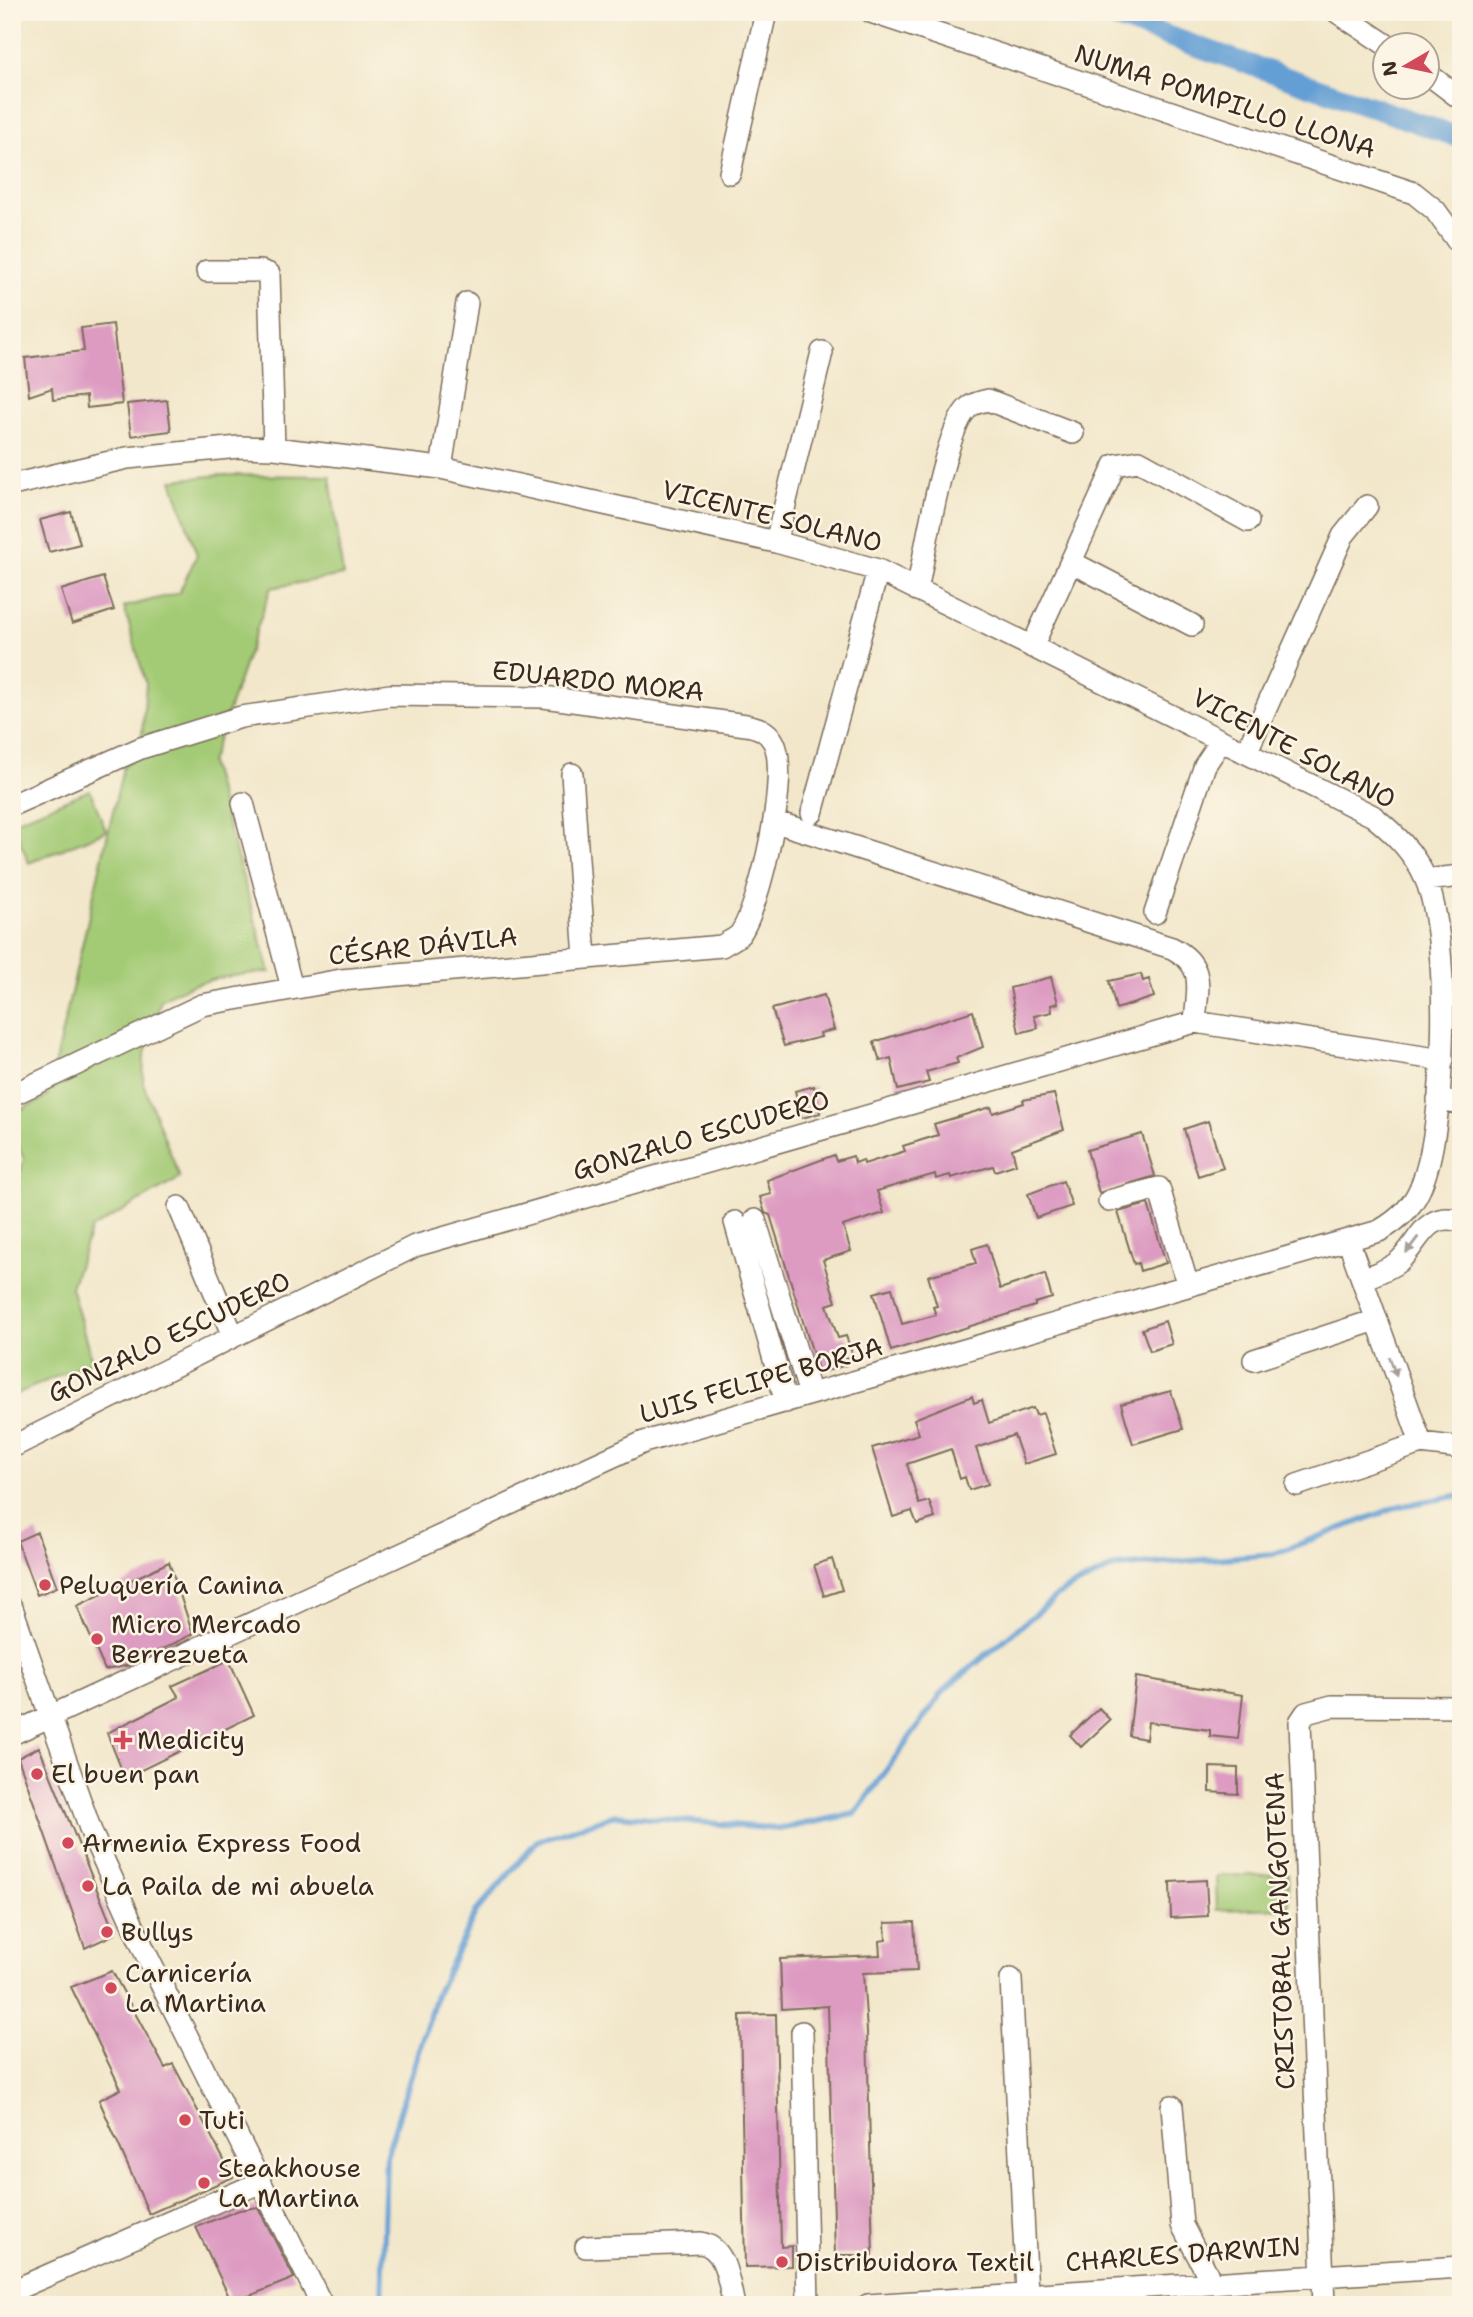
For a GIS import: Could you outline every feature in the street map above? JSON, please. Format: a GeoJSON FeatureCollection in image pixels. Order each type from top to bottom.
{"type":"FeatureCollection","features":[{"type":"Feature","properties":{"kind":"street"},"geometry":{"type":"LineString","coordinates":[[730,173],[766,12]]}},
{"type":"Feature","properties":{"kind":"street","name":"NUMA POMPILLO LLONA"},"geometry":{"type":"LineString","coordinates":[[871,12],[1413,193],[1435,210],[1461,246]]}},
{"type":"Feature","properties":{"kind":"street"},"geometry":{"type":"LineString","coordinates":[[1337,12],[1372,35]]}},
{"type":"Feature","properties":{"kind":"street"},"geometry":{"type":"LineString","coordinates":[[1442,85],[1461,99]]}},
{"type":"Feature","properties":{"kind":"street"},"geometry":{"type":"LineString","coordinates":[[207,271],[261,271],[269,274],[274,448]]}},
{"type":"Feature","properties":{"kind":"street"},"geometry":{"type":"LineString","coordinates":[[441,468],[467,303]]}},
{"type":"Feature","properties":{"kind":"street"},"geometry":{"type":"LineString","coordinates":[[776,542],[822,352]]}},
{"type":"Feature","properties":{"kind":"street"},"geometry":{"type":"LineString","coordinates":[[917,590],[947,459],[956,428],[967,409],[988,400],[1073,433]]}},
{"type":"Feature","properties":{"kind":"street","name":"VICENTE SOLANO"},"geometry":{"type":"LineString","coordinates":[[12,485],[127,458],[227,448],[274,448],[441,468],[776,542],[878,570],[1373,816],[1405,842],[1426,880],[1450,950],[1443,1060]]}},
{"type":"Feature","properties":{"kind":"street"},"geometry":{"type":"LineString","coordinates":[[1032,647],[1115,465],[1126,461],[1139,461],[1248,521]]}},
{"type":"Feature","properties":{"kind":"street"},"geometry":{"type":"LineString","coordinates":[[1246,753],[1343,536],[1367,506]]}},
{"type":"Feature","properties":{"kind":"street"},"geometry":{"type":"LineString","coordinates":[[1071,562],[1192,625]]}},
{"type":"Feature","properties":{"kind":"street"},"geometry":{"type":"LineString","coordinates":[[812,813],[878,570]]}},
{"type":"Feature","properties":{"kind":"street","name":"EDUARDO MORA"},"geometry":{"type":"LineString","coordinates":[[12,805],[141,748],[241,717],[390,695],[544,697],[757,727],[767,733],[778,751],[780,775],[776,822]]}},
{"type":"Feature","properties":{"kind":"street"},"geometry":{"type":"LineString","coordinates":[[1155,913],[1202,774],[1221,741]]}},
{"type":"Feature","properties":{"kind":"street"},"geometry":{"type":"LineString","coordinates":[[572,774],[585,958]]}},
{"type":"Feature","properties":{"kind":"street"},"geometry":{"type":"LineString","coordinates":[[243,803],[292,988]]}},
{"type":"Feature","properties":{"kind":"street"},"geometry":{"type":"LineString","coordinates":[[776,822],[1172,948],[1192,962],[1198,972],[1195,1023]]}},
{"type":"Feature","properties":{"kind":"street","name":"CÉSAR DÁVILA"},"geometry":{"type":"LineString","coordinates":[[12,1095],[202,1005],[341,980],[722,946],[739,936],[748,916],[776,822]]}},
{"type":"Feature","properties":{"kind":"street"},"geometry":{"type":"LineString","coordinates":[[1426,880],[1461,876]]}},
{"type":"Feature","properties":{"kind":"street","name":"GONZALO ESCUDERO"},"geometry":{"type":"LineString","coordinates":[[12,1447],[415,1246],[1195,1023],[1443,1060]]}},
{"type":"Feature","properties":{"kind":"street","name":"LUIS FELIPE BORJA"},"geometry":{"type":"LineString","coordinates":[[12,1734],[644,1442],[1379,1231],[1400,1219],[1423,1182],[1432,1150],[1443,1060]]}},
{"type":"Feature","properties":{"kind":"street"},"geometry":{"type":"LineString","coordinates":[[1438,1100],[1461,1104]]}},
{"type":"Feature","properties":{"kind":"street"},"geometry":{"type":"LineString","coordinates":[[1109,1201],[1159,1188],[1188,1286]]}},
{"type":"Feature","properties":{"kind":"street"},"geometry":{"type":"LineString","coordinates":[[179,1206],[233,1336]]}},
{"type":"Feature","properties":{"kind":"street"},"geometry":{"type":"LineString","coordinates":[[1363,1279],[1396,1264],[1431,1222],[1447,1217],[1461,1221]]}},
{"type":"Feature","properties":{"kind":"street"},"geometry":{"type":"LineString","coordinates":[[786,1402],[745,1221],[810,1394]]}},
{"type":"Feature","properties":{"kind":"street"},"geometry":{"type":"LineString","coordinates":[[1348,1240],[1420,1443]]}},
{"type":"Feature","properties":{"kind":"street"},"geometry":{"type":"LineString","coordinates":[[1254,1360],[1376,1320]]}},
{"type":"Feature","properties":{"kind":"street"},"geometry":{"type":"LineString","coordinates":[[1297,1485],[1420,1443],[1461,1448]]}},
{"type":"Feature","properties":{"kind":"street"},"geometry":{"type":"LineString","coordinates":[[12,1608],[92,1834],[139,1938],[322,2305]]}},
{"type":"Feature","properties":{"kind":"street","name":"CRISTOBAL GANGOTENA"},"geometry":{"type":"LineString","coordinates":[[1324,2305],[1300,1722],[1306,1713],[1332,1706],[1461,1707]]}},
{"type":"Feature","properties":{"kind":"street"},"geometry":{"type":"LineString","coordinates":[[1011,1979],[1027,2293]]}},
{"type":"Feature","properties":{"kind":"street"},"geometry":{"type":"LineString","coordinates":[[802,2032],[808,2305]]}},
{"type":"Feature","properties":{"kind":"street"},"geometry":{"type":"LineString","coordinates":[[1172,2106],[1182,2225],[1212,2281]]}},
{"type":"Feature","properties":{"kind":"street"},"geometry":{"type":"LineString","coordinates":[[14,2295],[261,2182]]}},
{"type":"Feature","properties":{"kind":"street"},"geometry":{"type":"LineString","coordinates":[[586,2247],[701,2243],[713,2245],[719,2252],[734,2305]]}},
{"type":"Feature","properties":{"kind":"street","name":"CHARLES DARWIN"},"geometry":{"type":"LineString","coordinates":[[877,2304],[1027,2293],[1124,2296],[1212,2281],[1461,2267]]}},
{"type":"Feature","properties":{"kind":"green space"},"geometry":{"type":"Polygon","coordinates":[[[220,475],[330,476],[343,575],[271,588],[210,763],[270,972],[200,983],[161,1000],[144,1057],[143,1083],[180,1178],[91,1229],[71,1287],[92,1361],[12,1396],[12,1200],[24,1159],[12,1130],[12,1114],[47,1097],[123,768],[141,748],[146,684],[124,607],[179,593],[197,555],[172,480],[220,475]]]}},
{"type":"Feature","properties":{"kind":"green space"},"geometry":{"type":"Polygon","coordinates":[[[90,790],[106,831],[29,863],[12,822],[90,790]]]}},
{"type":"Feature","properties":{"kind":"green space"},"geometry":{"type":"Polygon","coordinates":[[[1288,1874],[1289,1908],[1217,1910],[1216,1876],[1288,1874]]]}},
{"type":"Feature","properties":{"kind":"building"},"geometry":{"type":"Polygon","coordinates":[[[113,324],[122,404],[87,408],[86,396],[53,400],[52,388],[29,396],[25,358],[84,351],[81,328],[113,324]]]}},
{"type":"Feature","properties":{"kind":"building"},"geometry":{"type":"Polygon","coordinates":[[[167,400],[171,431],[131,436],[127,404],[167,400]]]}},
{"type":"Feature","properties":{"kind":"building"},"geometry":{"type":"Polygon","coordinates":[[[71,512],[80,544],[49,552],[40,520],[71,512]]]}},
{"type":"Feature","properties":{"kind":"building"},"geometry":{"type":"Polygon","coordinates":[[[103,577],[114,610],[72,624],[61,590],[103,577]]]}},
{"type":"Feature","properties":{"kind":"building"},"geometry":{"type":"Polygon","coordinates":[[[1141,974],[1143,981],[1149,979],[1154,997],[1116,1009],[1109,981],[1141,974]]]}},
{"type":"Feature","properties":{"kind":"building"},"geometry":{"type":"Polygon","coordinates":[[[1051,977],[1058,1003],[1051,1005],[1052,1012],[1034,1016],[1038,1028],[1019,1033],[1010,988],[1051,977]]]}},
{"type":"Feature","properties":{"kind":"building"},"geometry":{"type":"Polygon","coordinates":[[[824,995],[834,1030],[820,1033],[821,1037],[784,1046],[772,1009],[824,995]]]}},
{"type":"Feature","properties":{"kind":"building"},"geometry":{"type":"Polygon","coordinates":[[[973,1011],[983,1047],[956,1058],[958,1063],[926,1072],[929,1082],[898,1090],[891,1058],[880,1061],[874,1042],[973,1011]]]}},
{"type":"Feature","properties":{"kind":"building"},"geometry":{"type":"Polygon","coordinates":[[[814,1086],[820,1113],[802,1118],[795,1091],[814,1086]]]}},
{"type":"Feature","properties":{"kind":"building"},"geometry":{"type":"Polygon","coordinates":[[[1054,1094],[1064,1130],[1012,1149],[1016,1164],[995,1171],[993,1166],[951,1178],[950,1175],[936,1179],[935,1174],[877,1191],[884,1213],[843,1226],[851,1251],[823,1260],[836,1302],[827,1305],[838,1338],[846,1336],[853,1356],[844,1359],[846,1365],[819,1373],[770,1215],[765,1213],[760,1197],[771,1194],[767,1180],[834,1155],[836,1161],[853,1156],[855,1163],[863,1160],[864,1164],[905,1151],[903,1146],[938,1135],[934,1124],[991,1107],[993,1113],[1024,1103],[1023,1100],[1054,1094]]]}},
{"type":"Feature","properties":{"kind":"building"},"geometry":{"type":"Polygon","coordinates":[[[1208,1121],[1223,1168],[1198,1176],[1184,1129],[1208,1121]]]}},
{"type":"Feature","properties":{"kind":"building"},"geometry":{"type":"Polygon","coordinates":[[[1142,1134],[1155,1176],[1099,1193],[1087,1150],[1142,1134]]]}},
{"type":"Feature","properties":{"kind":"building"},"geometry":{"type":"Polygon","coordinates":[[[1063,1181],[1072,1206],[1036,1218],[1028,1194],[1063,1181]]]}},
{"type":"Feature","properties":{"kind":"building"},"geometry":{"type":"Polygon","coordinates":[[[1148,1204],[1166,1263],[1140,1271],[1138,1263],[1134,1264],[1118,1212],[1148,1204]]]}},
{"type":"Feature","properties":{"kind":"building"},"geometry":{"type":"Polygon","coordinates":[[[987,1244],[1000,1289],[1045,1274],[1052,1298],[1035,1303],[1035,1306],[891,1351],[874,1293],[892,1288],[902,1324],[936,1315],[933,1307],[937,1306],[928,1276],[976,1263],[972,1249],[987,1244]]]}},
{"type":"Feature","properties":{"kind":"building"},"geometry":{"type":"Polygon","coordinates":[[[1165,1321],[1172,1344],[1150,1351],[1142,1329],[1165,1321]]]}},
{"type":"Feature","properties":{"kind":"building"},"geometry":{"type":"Polygon","coordinates":[[[1171,1391],[1183,1429],[1133,1444],[1121,1404],[1171,1391]]]}},
{"type":"Feature","properties":{"kind":"building"},"geometry":{"type":"Polygon","coordinates":[[[972,1396],[974,1403],[982,1400],[989,1423],[1033,1408],[1036,1415],[1043,1413],[1056,1454],[1024,1464],[1014,1435],[976,1448],[988,1484],[969,1490],[965,1477],[960,1479],[951,1449],[907,1464],[919,1504],[929,1501],[935,1518],[917,1524],[912,1511],[893,1517],[872,1448],[919,1434],[914,1419],[972,1396]]]}},
{"type":"Feature","properties":{"kind":"building"},"geometry":{"type":"Polygon","coordinates":[[[37,1532],[57,1587],[37,1595],[17,1541],[37,1532]]]}},
{"type":"Feature","properties":{"kind":"building"},"geometry":{"type":"Polygon","coordinates":[[[832,1559],[842,1590],[824,1596],[814,1565],[832,1559]]]}},
{"type":"Feature","properties":{"kind":"building"},"geometry":{"type":"Polygon","coordinates":[[[169,1562],[193,1634],[130,1665],[105,1670],[77,1606],[169,1562]]]}},
{"type":"Feature","properties":{"kind":"building"},"geometry":{"type":"Polygon","coordinates":[[[229,1660],[254,1715],[125,1778],[107,1733],[179,1697],[172,1686],[229,1660]]]}},
{"type":"Feature","properties":{"kind":"building"},"geometry":{"type":"Polygon","coordinates":[[[1136,1677],[1243,1695],[1238,1739],[1210,1736],[1210,1730],[1148,1722],[1146,1739],[1129,1736],[1136,1677]]]}},
{"type":"Feature","properties":{"kind":"building"},"geometry":{"type":"Polygon","coordinates":[[[1099,1708],[1110,1720],[1081,1747],[1070,1735],[1099,1708]]]}},
{"type":"Feature","properties":{"kind":"building"},"geometry":{"type":"Polygon","coordinates":[[[39,1747],[115,1934],[85,1948],[18,1758],[39,1747]]]}},
{"type":"Feature","properties":{"kind":"building"},"geometry":{"type":"Polygon","coordinates":[[[1210,1767],[1238,1768],[1238,1794],[1210,1792],[1210,1767]]]}},
{"type":"Feature","properties":{"kind":"building"},"geometry":{"type":"Polygon","coordinates":[[[1206,1880],[1208,1916],[1171,1918],[1170,1882],[1206,1880]]]}},
{"type":"Feature","properties":{"kind":"building"},"geometry":{"type":"Polygon","coordinates":[[[914,1922],[917,1971],[863,1973],[873,2255],[835,2255],[828,2006],[782,2009],[780,1959],[880,1955],[879,1941],[886,1940],[885,1923],[914,1922]]]}},
{"type":"Feature","properties":{"kind":"building"},"geometry":{"type":"Polygon","coordinates":[[[112,1971],[165,2068],[173,2064],[233,2177],[149,2214],[99,2100],[121,2089],[71,1987],[112,1971]]]}},
{"type":"Feature","properties":{"kind":"building"},"geometry":{"type":"Polygon","coordinates":[[[776,2014],[781,2247],[792,2246],[792,2266],[745,2267],[740,2015],[776,2014]]]}},
{"type":"Feature","properties":{"kind":"building"},"geometry":{"type":"Polygon","coordinates":[[[258,2207],[294,2278],[232,2303],[196,2227],[239,2210],[258,2207]]]}},
{"type":"Feature","properties":{"kind":"waterway"},"geometry":{"type":"LineString","coordinates":[[1098,12],[1461,138]]}},
{"type":"Feature","properties":{"kind":"waterway"},"geometry":{"type":"LineString","coordinates":[[382,2305],[386,2157],[436,1995],[476,1912],[537,1841],[615,1815],[779,1829],[855,1814],[944,1690],[1063,1591],[1115,1567],[1273,1554],[1400,1506],[1461,1495]]}},
{"type":"Feature","properties":{"kind":"place","name":"Peluquería Canina"},"geometry":{"type":"Point","coordinates":[45,1585]}},
{"type":"Feature","properties":{"kind":"place","name":"Micro Mercado Berrezueta"},"geometry":{"type":"Point","coordinates":[97,1639]}},
{"type":"Feature","properties":{"kind":"place","name":"Medicity"},"geometry":{"type":"Point","coordinates":[123,1740]}},
{"type":"Feature","properties":{"kind":"place","name":"El buen pan"},"geometry":{"type":"Point","coordinates":[37,1774]}},
{"type":"Feature","properties":{"kind":"place","name":"Armenia Express Food"},"geometry":{"type":"Point","coordinates":[68,1843]}},
{"type":"Feature","properties":{"kind":"place","name":"La Paila de mi abuela"},"geometry":{"type":"Point","coordinates":[88,1886]}},
{"type":"Feature","properties":{"kind":"place","name":"Bullys"},"geometry":{"type":"Point","coordinates":[107,1932]}},
{"type":"Feature","properties":{"kind":"place","name":"Carnicería La Martina"},"geometry":{"type":"Point","coordinates":[111,1988]}},
{"type":"Feature","properties":{"kind":"place","name":"Tuti"},"geometry":{"type":"Point","coordinates":[185,2120]}},
{"type":"Feature","properties":{"kind":"place","name":"Steakhouse La Martina"},"geometry":{"type":"Point","coordinates":[204,2183]}},
{"type":"Feature","properties":{"kind":"place","name":"Distribuidora Textil"},"geometry":{"type":"Point","coordinates":[782,2262]}}]}
